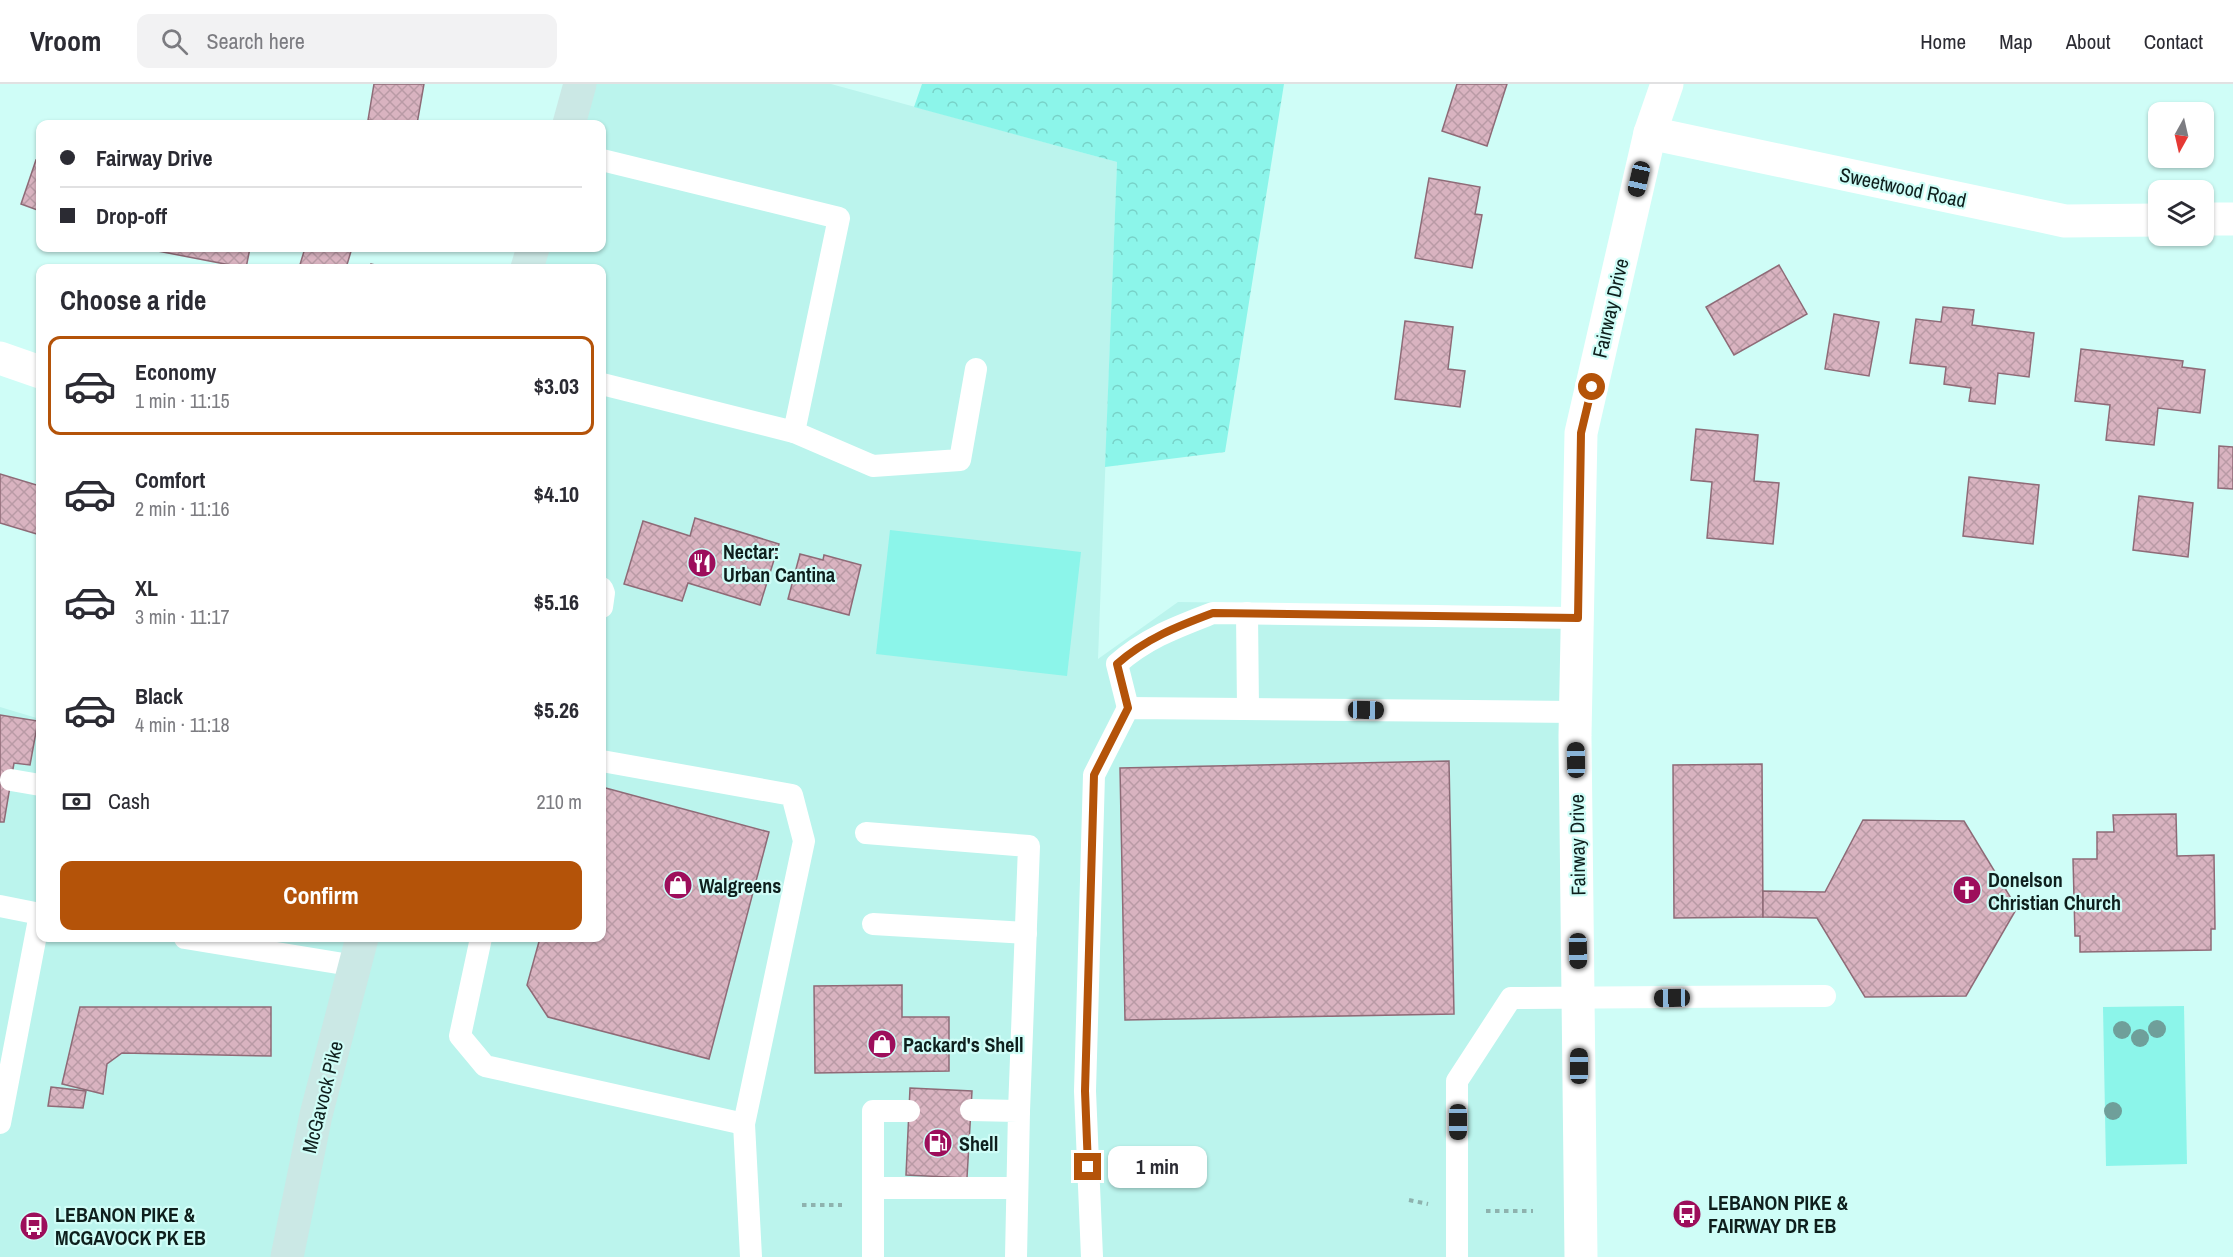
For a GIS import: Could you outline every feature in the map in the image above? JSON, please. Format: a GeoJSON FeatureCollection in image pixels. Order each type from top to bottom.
{"type":"FeatureCollection","features":[{"type":"Feature","properties":{"kind":"main road"},"geometry":{"type":"LineString","coordinates":[[570,120],[580,84]]}},
{"type":"Feature","properties":{"kind":"main road","name":"McGavock Pike"},"geometry":{"type":"LineString","coordinates":[[287,1257],[316,1115],[359,952]]}},
{"type":"Feature","properties":{"kind":"street","name":"Fairway Drive"},"geometry":{"type":"LineString","coordinates":[[1581,1257],[1576,712],[1581,433],[1650,133],[1666,84]]}},
{"type":"Feature","properties":{"kind":"street","name":"Sweetwood Road"},"geometry":{"type":"LineString","coordinates":[[1650,133],[2065,221],[2148,220]]}},
{"type":"Feature","properties":{"kind":"street"},"geometry":{"type":"LineString","coordinates":[[2214,219],[2233,219]]}},
{"type":"Feature","properties":{"kind":"street"},"geometry":{"type":"LineString","coordinates":[[0,358],[36,371]]}},
{"type":"Feature","properties":{"kind":"lane"},"geometry":{"type":"LineString","coordinates":[[606,161],[839,218],[794,432]]}},
{"type":"Feature","properties":{"kind":"lane"},"geometry":{"type":"LineString","coordinates":[[606,385],[794,432],[873,466],[960,460],[976,369]]}},
{"type":"Feature","properties":{"kind":"lane"},"geometry":{"type":"LineString","coordinates":[[1092,1257],[1085,1091],[1094,775],[1128,708],[1117,664],[1164,631],[1213,613],[1578,618]]}},
{"type":"Feature","properties":{"kind":"lane"},"geometry":{"type":"LineString","coordinates":[[1247,613],[1248,709]]}},
{"type":"Feature","properties":{"kind":"lane"},"geometry":{"type":"LineString","coordinates":[[1128,708],[1576,712]]}},
{"type":"Feature","properties":{"kind":"lane"},"geometry":{"type":"LineString","coordinates":[[606,762],[792,795],[804,841],[744,1124],[751,1257]]}},
{"type":"Feature","properties":{"kind":"lane"},"geometry":{"type":"LineString","coordinates":[[11,780],[36,784]]}},
{"type":"Feature","properties":{"kind":"lane"},"geometry":{"type":"LineString","coordinates":[[866,833],[1029,846],[1016,1257]]}},
{"type":"Feature","properties":{"kind":"lane"},"geometry":{"type":"LineString","coordinates":[[0,906],[36,913]]}},
{"type":"Feature","properties":{"kind":"lane"},"geometry":{"type":"LineString","coordinates":[[873,924],[1026,933]]}},
{"type":"Feature","properties":{"kind":"lane"},"geometry":{"type":"LineString","coordinates":[[0,1123],[36,935]]}},
{"type":"Feature","properties":{"kind":"lane"},"geometry":{"type":"LineString","coordinates":[[235,942],[359,952]]}},
{"type":"Feature","properties":{"kind":"lane"},"geometry":{"type":"LineString","coordinates":[[480,942],[460,1036],[485,1066],[744,1124]]}},
{"type":"Feature","properties":{"kind":"lane"},"geometry":{"type":"LineString","coordinates":[[1456,1257],[1457,1081],[1511,998],[1825,996]]}},
{"type":"Feature","properties":{"kind":"lane"},"geometry":{"type":"LineString","coordinates":[[971,1110],[1019,1111]]}},
{"type":"Feature","properties":{"kind":"lane"},"geometry":{"type":"LineString","coordinates":[[873,1257],[873,1111],[909,1111]]}},
{"type":"Feature","properties":{"kind":"lane"},"geometry":{"type":"LineString","coordinates":[[873,1188],[1017,1188]]}},
{"type":"Feature","properties":{"kind":"shaded area"},"geometry":{"type":"Polygon","coordinates":[[[580,84],[831,84],[1117,162],[1098,659],[1178,602],[1578,607],[1582,1257],[288,1257],[377,942],[606,942],[606,264],[530,264],[534,252],[606,252],[606,120],[570,120],[580,84]]]}},
{"type":"Feature","properties":{"kind":"shaded area"},"geometry":{"type":"Polygon","coordinates":[[[0,707],[36,718],[36,942],[361,942],[287,1257],[0,1257],[0,707]]]}},
{"type":"Feature","properties":{"kind":"green space"},"geometry":{"type":"Polygon","coordinates":[[[922,84],[1284,84],[1225,452],[1105,467],[1117,162],[914,107],[922,84]]]}},
{"type":"Feature","properties":{"kind":"green space"},"geometry":{"type":"Polygon","coordinates":[[[890,530],[1081,552],[1067,676],[876,654],[890,530]]]}},
{"type":"Feature","properties":{"kind":"green space"},"geometry":{"type":"Polygon","coordinates":[[[2184,1006],[2187,1164],[2106,1166],[2103,1007],[2184,1006]]]}},
{"type":"Feature","properties":{"kind":"building"},"geometry":{"type":"Polygon","coordinates":[[[374,84],[424,84],[418,120],[368,120],[374,84]]]}},
{"type":"Feature","properties":{"kind":"building"},"geometry":{"type":"Polygon","coordinates":[[[1457,84],[1507,84],[1487,146],[1442,131],[1457,84]]]}},
{"type":"Feature","properties":{"kind":"building"},"geometry":{"type":"Polygon","coordinates":[[[36,160],[36,210],[21,204],[36,160]]]}},
{"type":"Feature","properties":{"kind":"building"},"geometry":{"type":"Polygon","coordinates":[[[1429,178],[1480,187],[1475,214],[1482,215],[1472,268],[1415,258],[1429,178]]]}},
{"type":"Feature","properties":{"kind":"building"},"geometry":{"type":"Polygon","coordinates":[[[163,252],[249,252],[247,264],[225,264],[163,252]]]}},
{"type":"Feature","properties":{"kind":"building"},"geometry":{"type":"Polygon","coordinates":[[[304,252],[351,252],[347,264],[300,264],[304,252]]]}},
{"type":"Feature","properties":{"kind":"building"},"geometry":{"type":"Polygon","coordinates":[[[1779,265],[1807,314],[1734,355],[1706,307],[1779,265]]]}},
{"type":"Feature","properties":{"kind":"building"},"geometry":{"type":"Polygon","coordinates":[[[1943,307],[1974,310],[1972,325],[2034,333],[2029,377],[1998,373],[1995,404],[1969,401],[1971,388],[1944,384],[1946,367],[1910,363],[1916,319],[1941,322],[1943,307]]]}},
{"type":"Feature","properties":{"kind":"building"},"geometry":{"type":"Polygon","coordinates":[[[1834,314],[1879,322],[1869,376],[1825,369],[1834,314]]]}},
{"type":"Feature","properties":{"kind":"building"},"geometry":{"type":"Polygon","coordinates":[[[1405,321],[1453,327],[1448,369],[1465,371],[1460,407],[1395,399],[1405,321]]]}},
{"type":"Feature","properties":{"kind":"building"},"geometry":{"type":"Polygon","coordinates":[[[2081,349],[2183,361],[2182,367],[2205,370],[2200,413],[2158,408],[2154,445],[2106,440],[2110,405],[2075,401],[2081,349]]]}},
{"type":"Feature","properties":{"kind":"building"},"geometry":{"type":"Polygon","coordinates":[[[1696,429],[1758,435],[1754,481],[1779,483],[1773,544],[1707,538],[1712,482],[1691,480],[1696,429]]]}},
{"type":"Feature","properties":{"kind":"building"},"geometry":{"type":"Polygon","coordinates":[[[2219,446],[2233,447],[2233,489],[2218,488],[2219,446]]]}},
{"type":"Feature","properties":{"kind":"building"},"geometry":{"type":"Polygon","coordinates":[[[0,474],[36,485],[36,534],[0,523],[0,474]]]}},
{"type":"Feature","properties":{"kind":"building"},"geometry":{"type":"Polygon","coordinates":[[[1969,477],[2039,485],[2033,544],[1963,536],[1969,477]]]}},
{"type":"Feature","properties":{"kind":"building"},"geometry":{"type":"Polygon","coordinates":[[[2139,496],[2193,503],[2188,557],[2133,550],[2139,496]]]}},
{"type":"Feature","properties":{"kind":"building","name":"Nectar: Urban Cantina"},"geometry":{"type":"Polygon","coordinates":[[[695,518],[779,544],[760,605],[688,583],[682,601],[624,584],[643,521],[690,536],[695,518]]]}},
{"type":"Feature","properties":{"kind":"building"},"geometry":{"type":"Polygon","coordinates":[[[800,554],[823,560],[824,555],[861,565],[849,615],[788,599],[800,554]]]}},
{"type":"Feature","properties":{"kind":"building"},"geometry":{"type":"Polygon","coordinates":[[[0,715],[36,721],[30,765],[14,763],[4,822],[0,822],[0,715]]]}},
{"type":"Feature","properties":{"kind":"building"},"geometry":{"type":"Polygon","coordinates":[[[1449,761],[1454,1014],[1125,1020],[1120,768],[1449,761]]]}},
{"type":"Feature","properties":{"kind":"building"},"geometry":{"type":"Polygon","coordinates":[[[1762,764],[1763,917],[1674,918],[1673,765],[1762,764]]]}},
{"type":"Feature","properties":{"kind":"building","name":"Walgreens"},"geometry":{"type":"Polygon","coordinates":[[[606,788],[769,832],[709,1059],[548,1017],[527,985],[539,942],[606,942],[606,788]]]}},
{"type":"Feature","properties":{"kind":"building"},"geometry":{"type":"Polygon","coordinates":[[[2176,814],[2177,856],[2214,855],[2215,929],[2211,929],[2211,950],[2080,952],[2080,936],[2075,936],[2073,859],[2097,859],[2097,832],[2114,832],[2113,815],[2176,814]]]}},
{"type":"Feature","properties":{"kind":"building"},"geometry":{"type":"Polygon","coordinates":[[[1863,820],[1964,821],[2017,908],[1966,996],[1865,997],[1817,918],[1763,917],[1763,891],[1825,892],[1863,820]]]}},
{"type":"Feature","properties":{"kind":"building","name":"Packard's Shell"},"geometry":{"type":"Polygon","coordinates":[[[902,985],[902,1017],[949,1017],[949,1071],[815,1073],[814,986],[902,985]]]}},
{"type":"Feature","properties":{"kind":"building"},"geometry":{"type":"Polygon","coordinates":[[[80,1007],[271,1007],[271,1056],[122,1053],[107,1064],[103,1094],[62,1084],[80,1007]]]}},
{"type":"Feature","properties":{"kind":"building"},"geometry":{"type":"Polygon","coordinates":[[[51,1087],[86,1091],[83,1108],[48,1106],[51,1087]]]}},
{"type":"Feature","properties":{"kind":"building","name":"Shell"},"geometry":{"type":"Polygon","coordinates":[[[910,1088],[972,1091],[967,1178],[906,1175],[910,1088]]]}},
{"type":"Feature","properties":{"kind":"place","name":"Nectar: Urban Cantina"},"geometry":{"type":"Point","coordinates":[702,563]}},
{"type":"Feature","properties":{"kind":"place","name":"Walgreens"},"geometry":{"type":"Point","coordinates":[678,885]}},
{"type":"Feature","properties":{"kind":"place","name":"Donelson Christian Church"},"geometry":{"type":"Point","coordinates":[1967,890]}},
{"type":"Feature","properties":{"kind":"place","name":"Packard's Shell"},"geometry":{"type":"Point","coordinates":[882,1044]}},
{"type":"Feature","properties":{"kind":"place","name":"Shell"},"geometry":{"type":"Point","coordinates":[938,1143]}},
{"type":"Feature","properties":{"kind":"place","name":"LEBANON PIKE & FAIRWAY DR EB"},"geometry":{"type":"Point","coordinates":[1687,1214]}},
{"type":"Feature","properties":{"kind":"place","name":"LEBANON PIKE & MCGAVOCK PK EB"},"geometry":{"type":"Point","coordinates":[34,1226]}},
{"type":"Feature","properties":{"kind":"route"},"geometry":{"type":"LineString","coordinates":[[1088,1167],[1085,1091],[1094,775],[1128,708],[1117,664],[1164,631],[1213,613],[1578,618],[1581,433],[1592,387]]}}]}
